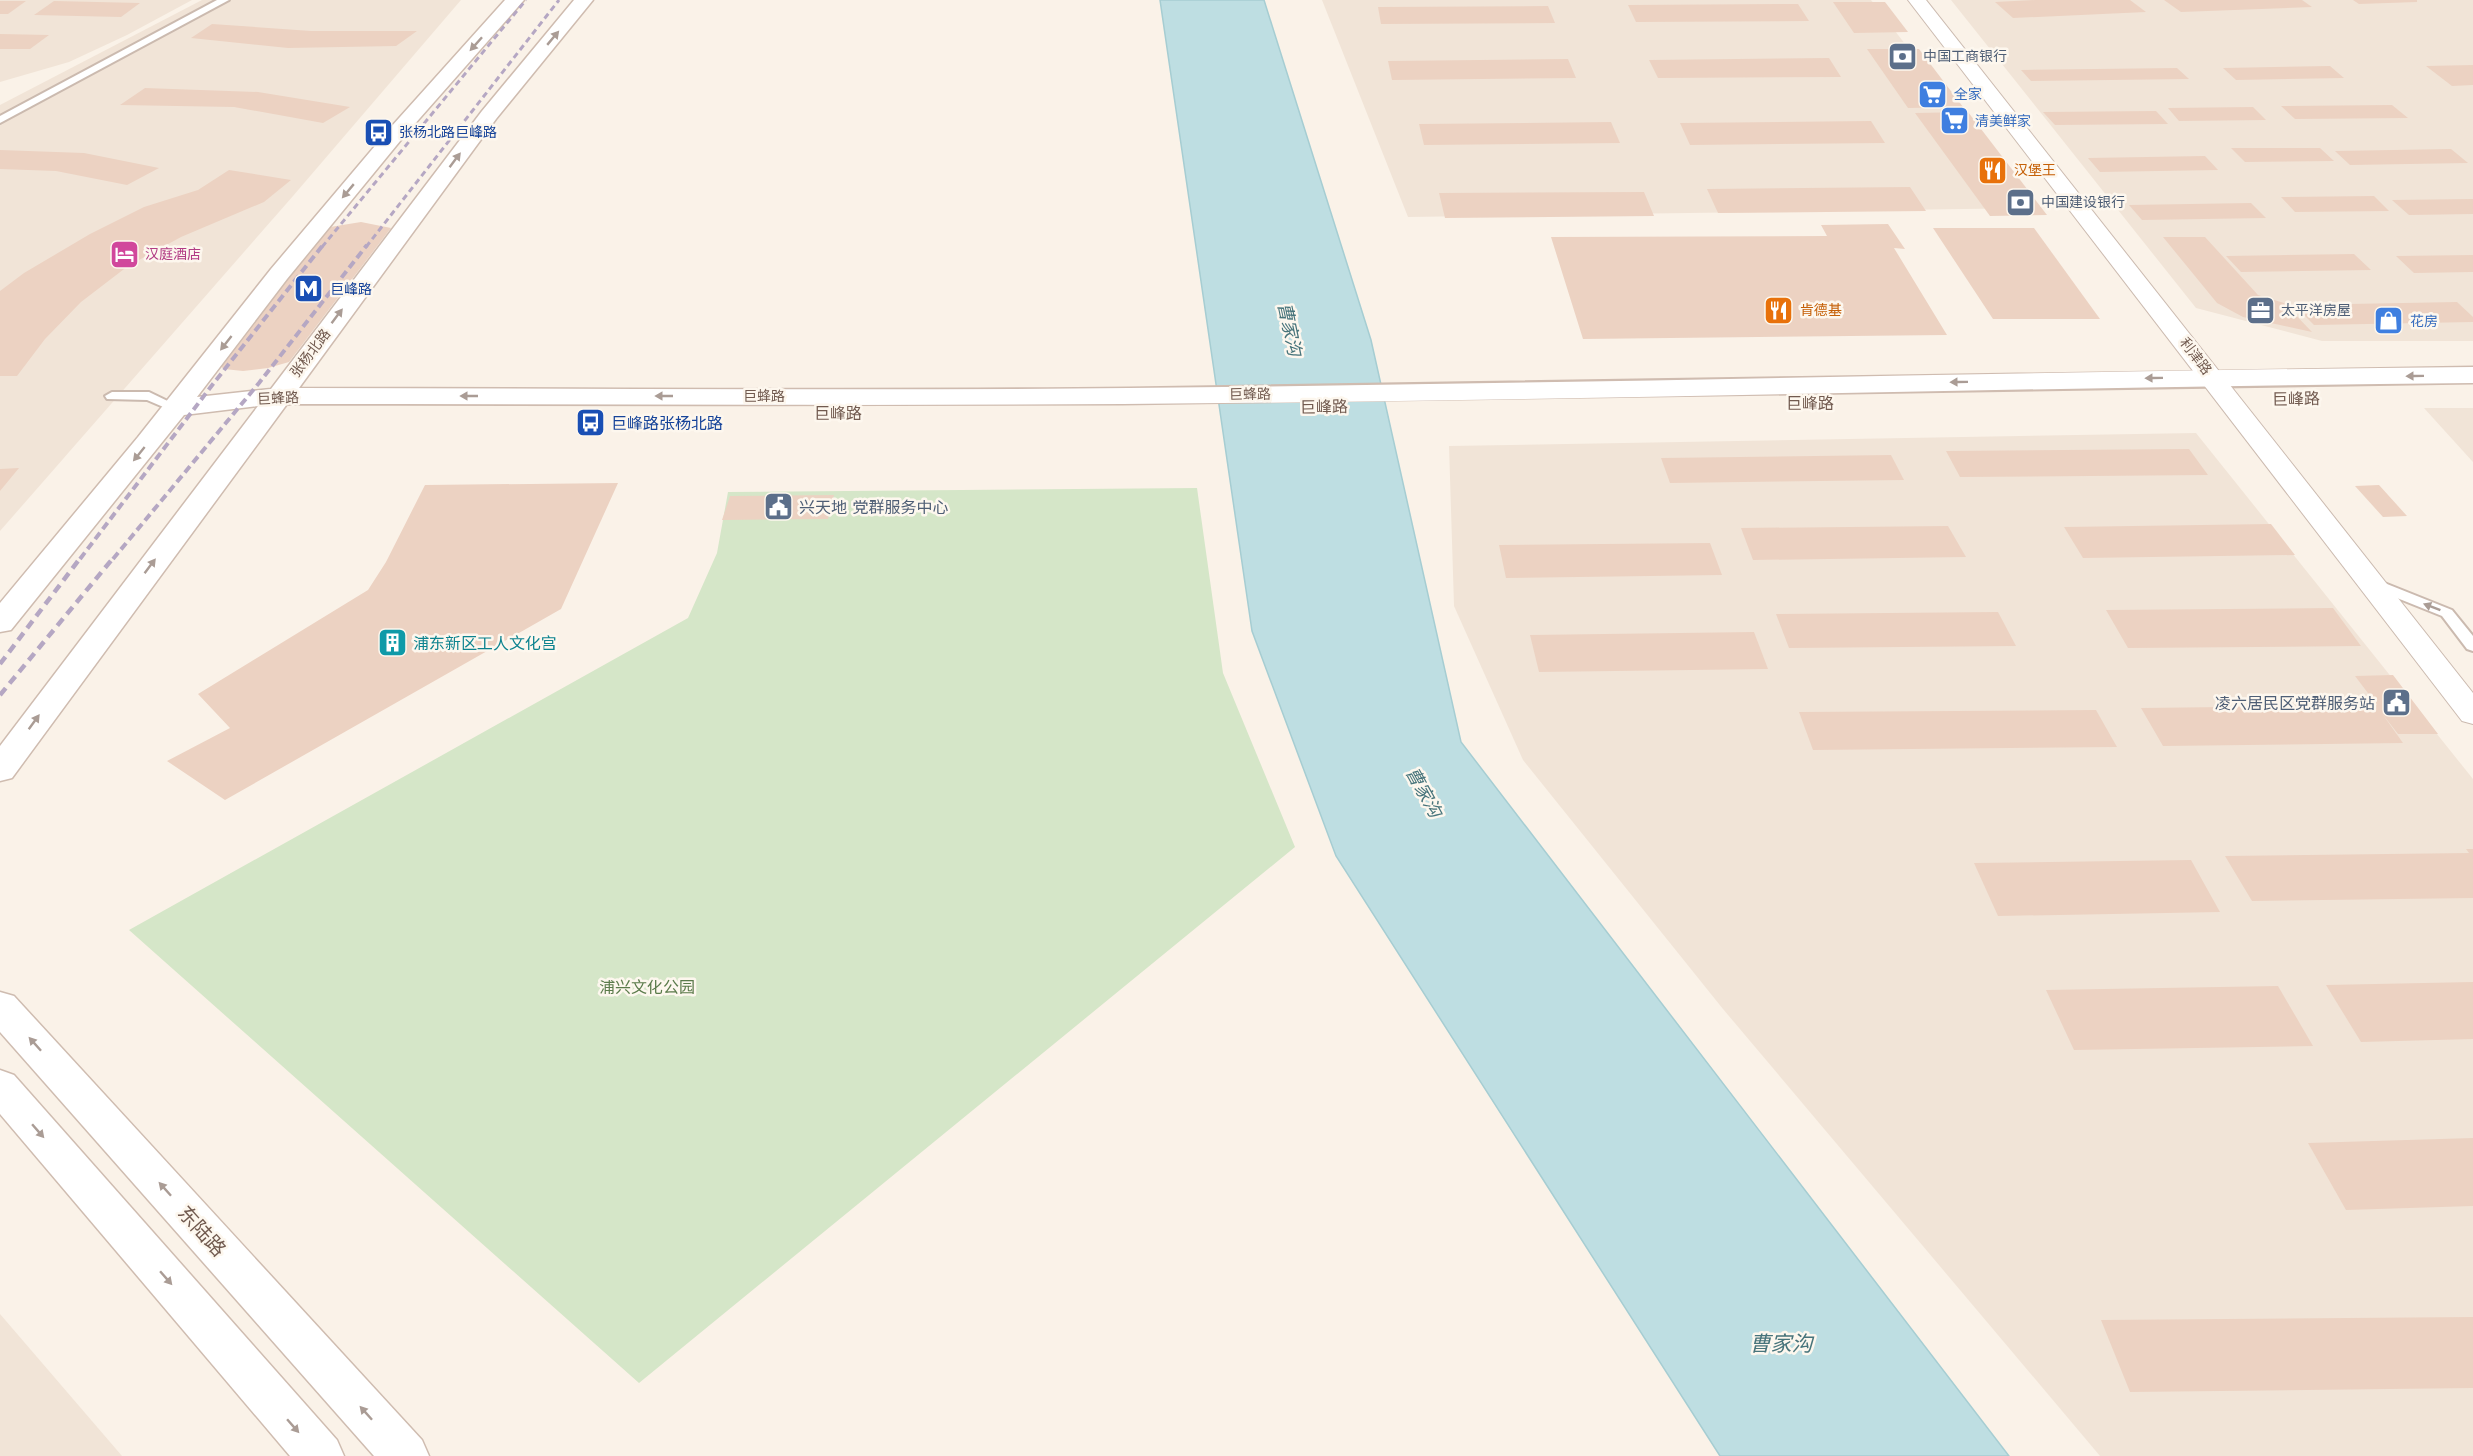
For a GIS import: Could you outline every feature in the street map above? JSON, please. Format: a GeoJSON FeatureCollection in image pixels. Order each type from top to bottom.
{"type":"FeatureCollection","features":[{"type":"Feature","properties":{"kind":"main road"},"geometry":{"type":"LineString","coordinates":[[0,623],[176,408],[287,265],[398,131],[515,0]]}},
{"type":"Feature","properties":{"kind":"main road","name":"张杨北路"},"geometry":{"type":"LineString","coordinates":[[0,770],[489,115],[584,0]]}},
{"type":"Feature","properties":{"kind":"main road","name":"巨峰路"},"geometry":{"type":"LineString","coordinates":[[1462,399],[2212,377],[2473,375]]}},
{"type":"Feature","properties":{"kind":"main road","name":"巨峰路"},"geometry":{"type":"LineString","coordinates":[[176,408],[1462,399],[2473,398]]}},
{"type":"Feature","properties":{"kind":"main road","name":"东陆路"},"geometry":{"type":"LineString","coordinates":[[0,1006],[405,1456]]}},
{"type":"Feature","properties":{"kind":"main road"},"geometry":{"type":"LineString","coordinates":[[0,1086],[320,1456]]}},
{"type":"Feature","properties":{"kind":"street","name":"利津路"},"geometry":{"type":"LineString","coordinates":[[1917,0],[2473,714]]}},
{"type":"Feature","properties":{"kind":"lane"},"geometry":{"type":"LineString","coordinates":[[0,120],[224,0]]}},
{"type":"Feature","properties":{"kind":"lane"},"geometry":{"type":"LineString","coordinates":[[112,396],[149,396],[176,408]]}},
{"type":"Feature","properties":{"kind":"lane"},"geometry":{"type":"LineString","coordinates":[[2372,584],[2447,613],[2473,646]]}},
{"type":"Feature","properties":{"kind":"shaded area"},"geometry":{"type":"Polygon","coordinates":[[[0,0],[192,0],[127,35],[69,62],[0,82],[0,0]]]}},
{"type":"Feature","properties":{"kind":"shaded area"},"geometry":{"type":"Polygon","coordinates":[[[202,0],[461,0],[0,531],[0,105],[202,0]]]}},
{"type":"Feature","properties":{"kind":"shaded area"},"geometry":{"type":"Polygon","coordinates":[[[1322,0],[1871,0],[2032,208],[1408,217],[1322,0]]]}},
{"type":"Feature","properties":{"kind":"shaded area"},"geometry":{"type":"Polygon","coordinates":[[[1951,0],[2473,0],[2473,341],[2322,341],[2196,308],[1951,0]]]}},
{"type":"Feature","properties":{"kind":"shaded area"},"geometry":{"type":"Polygon","coordinates":[[[2424,408],[2473,408],[2473,462],[2424,408]]]}},
{"type":"Feature","properties":{"kind":"shaded area"},"geometry":{"type":"Polygon","coordinates":[[[2196,433],[2473,779],[2473,1456],[2100,1456],[1723,1009],[1523,760],[1454,606],[1449,446],[2196,433]]]}},
{"type":"Feature","properties":{"kind":"shaded area"},"geometry":{"type":"Polygon","coordinates":[[[0,1314],[122,1456],[0,1456],[0,1314]]]}},
{"type":"Feature","properties":{"kind":"green space","name":"浦兴文化公园"},"geometry":{"type":"Polygon","coordinates":[[[1197,488],[1223,673],[1295,847],[639,1383],[129,930],[688,618],[717,553],[728,492],[1197,488]]]}},
{"type":"Feature","properties":{"kind":"water","name":"曹家沟"},"geometry":{"type":"Polygon","coordinates":[[[1160,0],[1264,0],[1371,340],[1461,742],[2009,1456],[1720,1456],[1336,856],[1252,631],[1160,0]]]}},
{"type":"Feature","properties":{"kind":"building"},"geometry":{"type":"Polygon","coordinates":[[[2130,0],[2146,12],[2013,18],[1995,2],[2130,0]]]}},
{"type":"Feature","properties":{"kind":"building"},"geometry":{"type":"Polygon","coordinates":[[[2164,0],[2302,0],[2312,7],[2181,12],[2164,0]]]}},
{"type":"Feature","properties":{"kind":"building"},"geometry":{"type":"Polygon","coordinates":[[[2353,0],[2417,0],[2417,2],[2359,4],[2353,0]]]}},
{"type":"Feature","properties":{"kind":"building"},"geometry":{"type":"Polygon","coordinates":[[[0,1],[26,1],[8,14],[0,14],[0,1]]]}},
{"type":"Feature","properties":{"kind":"building"},"geometry":{"type":"Polygon","coordinates":[[[54,1],[140,3],[121,17],[34,15],[54,1]]]}},
{"type":"Feature","properties":{"kind":"building"},"geometry":{"type":"Polygon","coordinates":[[[1833,2],[1885,2],[1908,32],[1854,33],[1833,2]]]}},
{"type":"Feature","properties":{"kind":"building"},"geometry":{"type":"Polygon","coordinates":[[[1798,4],[1809,21],[1636,22],[1628,5],[1798,4]]]}},
{"type":"Feature","properties":{"kind":"building"},"geometry":{"type":"Polygon","coordinates":[[[1548,6],[1555,23],[1381,24],[1378,7],[1548,6]]]}},
{"type":"Feature","properties":{"kind":"building"},"geometry":{"type":"Polygon","coordinates":[[[212,24],[311,31],[417,31],[396,46],[288,48],[191,38],[212,24]]]}},
{"type":"Feature","properties":{"kind":"building"},"geometry":{"type":"Polygon","coordinates":[[[0,34],[49,35],[30,49],[0,49],[0,34]]]}},
{"type":"Feature","properties":{"kind":"building"},"geometry":{"type":"Polygon","coordinates":[[[1867,49],[1919,49],[1963,107],[1908,108],[1867,49]]]}},
{"type":"Feature","properties":{"kind":"building"},"geometry":{"type":"Polygon","coordinates":[[[1829,58],[1841,77],[1658,78],[1649,60],[1829,58]]]}},
{"type":"Feature","properties":{"kind":"building"},"geometry":{"type":"Polygon","coordinates":[[[1568,59],[1576,78],[1392,80],[1388,61],[1568,59]]]}},
{"type":"Feature","properties":{"kind":"building"},"geometry":{"type":"Polygon","coordinates":[[[2473,65],[2473,85],[2452,86],[2426,66],[2473,65]]]}},
{"type":"Feature","properties":{"kind":"building"},"geometry":{"type":"Polygon","coordinates":[[[2330,66],[2344,78],[2236,80],[2223,68],[2330,66]]]}},
{"type":"Feature","properties":{"kind":"building"},"geometry":{"type":"Polygon","coordinates":[[[2177,68],[2189,79],[2031,81],[2021,70],[2177,68]]]}},
{"type":"Feature","properties":{"kind":"building"},"geometry":{"type":"Polygon","coordinates":[[[145,88],[258,92],[350,107],[323,123],[234,107],[120,105],[145,88]]]}},
{"type":"Feature","properties":{"kind":"building"},"geometry":{"type":"Polygon","coordinates":[[[2392,105],[2408,118],[2295,119],[2281,106],[2392,105]]]}},
{"type":"Feature","properties":{"kind":"building"},"geometry":{"type":"Polygon","coordinates":[[[2253,107],[2266,120],[2179,121],[2168,108],[2253,107]]]}},
{"type":"Feature","properties":{"kind":"building"},"geometry":{"type":"Polygon","coordinates":[[[2156,111],[2168,124],[2055,125],[2043,112],[2156,111]]]}},
{"type":"Feature","properties":{"kind":"building"},"geometry":{"type":"Polygon","coordinates":[[[1968,112],[2047,215],[1990,216],[1915,113],[1968,112]]]}},
{"type":"Feature","properties":{"kind":"building"},"geometry":{"type":"Polygon","coordinates":[[[1871,121],[1885,143],[1690,145],[1680,123],[1871,121]]]}},
{"type":"Feature","properties":{"kind":"building"},"geometry":{"type":"Polygon","coordinates":[[[1611,122],[1620,143],[1424,145],[1419,124],[1611,122]]]}},
{"type":"Feature","properties":{"kind":"building"},"geometry":{"type":"Polygon","coordinates":[[[2231,148],[2320,148],[2334,161],[2245,162],[2231,148]]]}},
{"type":"Feature","properties":{"kind":"building"},"geometry":{"type":"Polygon","coordinates":[[[2451,149],[2468,163],[2350,165],[2335,151],[2451,149]]]}},
{"type":"Feature","properties":{"kind":"building"},"geometry":{"type":"Polygon","coordinates":[[[0,150],[84,153],[159,168],[127,185],[56,171],[0,169],[0,150]]]}},
{"type":"Feature","properties":{"kind":"building"},"geometry":{"type":"Polygon","coordinates":[[[2205,156],[2218,170],[2100,172],[2088,158],[2205,156]]]}},
{"type":"Feature","properties":{"kind":"building"},"geometry":{"type":"Polygon","coordinates":[[[229,170],[291,180],[264,202],[181,237],[128,266],[81,302],[45,339],[17,376],[0,376],[0,291],[24,273],[90,234],[144,207],[198,190],[229,170]]]}},
{"type":"Feature","properties":{"kind":"building"},"geometry":{"type":"Polygon","coordinates":[[[1910,187],[1926,211],[1718,213],[1707,189],[1910,187]]]}},
{"type":"Feature","properties":{"kind":"building"},"geometry":{"type":"Polygon","coordinates":[[[1644,192],[1654,216],[1445,218],[1439,193],[1644,192]]]}},
{"type":"Feature","properties":{"kind":"building"},"geometry":{"type":"Polygon","coordinates":[[[2374,196],[2389,211],[2295,212],[2281,197],[2374,196]]]}},
{"type":"Feature","properties":{"kind":"building"},"geometry":{"type":"Polygon","coordinates":[[[2473,199],[2473,214],[2409,215],[2392,200],[2473,199]]]}},
{"type":"Feature","properties":{"kind":"building"},"geometry":{"type":"Polygon","coordinates":[[[2251,203],[2266,218],[2142,220],[2129,205],[2251,203]]]}},
{"type":"Feature","properties":{"kind":"building","name":"巨峰路"},"geometry":{"type":"Polygon","coordinates":[[[361,222],[391,228],[289,362],[268,368],[243,371],[224,369],[214,361],[324,228],[361,222]]]}},
{"type":"Feature","properties":{"kind":"building"},"geometry":{"type":"Polygon","coordinates":[[[1888,224],[1905,249],[1894,248],[1947,335],[1583,339],[1551,237],[1827,236],[1821,225],[1888,224]]]}},
{"type":"Feature","properties":{"kind":"building"},"geometry":{"type":"Polygon","coordinates":[[[1933,228],[2034,228],[2100,319],[1993,319],[1933,228]]]}},
{"type":"Feature","properties":{"kind":"building"},"geometry":{"type":"Polygon","coordinates":[[[2163,237],[2205,237],[2258,295],[2284,303],[2312,332],[2243,317],[2217,303],[2163,237]]]}},
{"type":"Feature","properties":{"kind":"building"},"geometry":{"type":"Polygon","coordinates":[[[2354,254],[2371,270],[2241,272],[2226,256],[2354,254]]]}},
{"type":"Feature","properties":{"kind":"building"},"geometry":{"type":"Polygon","coordinates":[[[2473,255],[2473,272],[2414,273],[2396,256],[2473,255]]]}},
{"type":"Feature","properties":{"kind":"building"},"geometry":{"type":"Polygon","coordinates":[[[2457,302],[2473,317],[2473,322],[2314,325],[2294,305],[2457,302]]]}},
{"type":"Feature","properties":{"kind":"building"},"geometry":{"type":"Polygon","coordinates":[[[2189,449],[2208,475],[1960,477],[1946,451],[2189,449]]]}},
{"type":"Feature","properties":{"kind":"building"},"geometry":{"type":"Polygon","coordinates":[[[1891,455],[1904,480],[1670,483],[1661,458],[1891,455]]]}},
{"type":"Feature","properties":{"kind":"building"},"geometry":{"type":"Polygon","coordinates":[[[19,468],[0,491],[0,469],[19,468]]]}},
{"type":"Feature","properties":{"kind":"building","name":"浦东新区工人文化宫"},"geometry":{"type":"Polygon","coordinates":[[[618,483],[561,609],[225,800],[167,761],[230,728],[198,694],[368,590],[386,562],[425,485],[618,483]]]}},
{"type":"Feature","properties":{"kind":"building"},"geometry":{"type":"Polygon","coordinates":[[[2379,485],[2407,516],[2383,517],[2355,486],[2379,485]]]}},
{"type":"Feature","properties":{"kind":"building","name":"兴天地 党群服务中心"},"geometry":{"type":"Polygon","coordinates":[[[834,495],[828,519],[722,520],[730,496],[834,495]]]}},
{"type":"Feature","properties":{"kind":"building"},"geometry":{"type":"Polygon","coordinates":[[[2271,524],[2295,555],[2083,558],[2064,527],[2271,524]]]}},
{"type":"Feature","properties":{"kind":"building"},"geometry":{"type":"Polygon","coordinates":[[[1948,526],[1966,557],[1753,560],[1741,528],[1948,526]]]}},
{"type":"Feature","properties":{"kind":"building"},"geometry":{"type":"Polygon","coordinates":[[[1710,543],[1722,575],[1506,578],[1499,545],[1710,543]]]}},
{"type":"Feature","properties":{"kind":"building"},"geometry":{"type":"Polygon","coordinates":[[[2333,608],[2361,646],[2128,648],[2106,610],[2333,608]]]}},
{"type":"Feature","properties":{"kind":"building"},"geometry":{"type":"Polygon","coordinates":[[[1998,612],[2016,646],[1789,648],[1776,614],[1998,612]]]}},
{"type":"Feature","properties":{"kind":"building"},"geometry":{"type":"Polygon","coordinates":[[[1754,632],[1768,669],[1539,672],[1530,635],[1754,632]]]}},
{"type":"Feature","properties":{"kind":"building"},"geometry":{"type":"Polygon","coordinates":[[[2393,675],[2438,734],[2398,734],[2381,712],[2403,743],[2163,746],[2141,708],[2377,705],[2355,676],[2393,675]]]}},
{"type":"Feature","properties":{"kind":"building"},"geometry":{"type":"Polygon","coordinates":[[[2096,710],[2117,747],[1813,750],[1799,712],[2096,710]]]}},
{"type":"Feature","properties":{"kind":"building"},"geometry":{"type":"Polygon","coordinates":[[[2466,849],[2473,849],[2473,898],[2252,901],[2225,856],[2469,853],[2466,849]]]}},
{"type":"Feature","properties":{"kind":"building"},"geometry":{"type":"Polygon","coordinates":[[[2191,860],[2220,912],[1998,916],[1974,863],[2191,860]]]}},
{"type":"Feature","properties":{"kind":"building"},"geometry":{"type":"Polygon","coordinates":[[[2473,982],[2473,1039],[2361,1042],[2326,985],[2473,982]]]}},
{"type":"Feature","properties":{"kind":"building"},"geometry":{"type":"Polygon","coordinates":[[[2278,986],[2313,1046],[2074,1050],[2046,990],[2278,986]]]}},
{"type":"Feature","properties":{"kind":"building"},"geometry":{"type":"Polygon","coordinates":[[[2473,1138],[2473,1206],[2346,1210],[2308,1143],[2473,1138]]]}},
{"type":"Feature","properties":{"kind":"building"},"geometry":{"type":"Polygon","coordinates":[[[2473,1317],[2473,1388],[2130,1392],[2101,1320],[2473,1317]]]}},
{"type":"Feature","properties":{"kind":"railway"},"geometry":{"type":"LineString","coordinates":[[322,247],[526,0]]}},
{"type":"Feature","properties":{"kind":"railway"},"geometry":{"type":"LineString","coordinates":[[366,247],[559,0]]}},
{"type":"Feature","properties":{"kind":"railway"},"geometry":{"type":"LineString","coordinates":[[80,559],[213,384],[323,245]]}},
{"type":"Feature","properties":{"kind":"railway"},"geometry":{"type":"LineString","coordinates":[[113,559],[259,383],[367,245]]}},
{"type":"Feature","properties":{"kind":"railway"},"geometry":{"type":"LineString","coordinates":[[0,664],[81,557]]}},
{"type":"Feature","properties":{"kind":"railway"},"geometry":{"type":"LineString","coordinates":[[0,695],[114,557]]}},
{"type":"Feature","properties":{"kind":"place","name":"中国工商银行"},"geometry":{"type":"Point","coordinates":[1902,56]}},
{"type":"Feature","properties":{"kind":"place","name":"全家"},"geometry":{"type":"Point","coordinates":[1933,94]}},
{"type":"Feature","properties":{"kind":"place","name":"清美鲜家"},"geometry":{"type":"Point","coordinates":[1954,121]}},
{"type":"Feature","properties":{"kind":"place","name":"张杨北路巨峰路"},"geometry":{"type":"Point","coordinates":[378,132]}},
{"type":"Feature","properties":{"kind":"place","name":"汉堡王"},"geometry":{"type":"Point","coordinates":[1993,170]}},
{"type":"Feature","properties":{"kind":"place","name":"中国建设银行"},"geometry":{"type":"Point","coordinates":[2020,202]}},
{"type":"Feature","properties":{"kind":"place","name":"汉庭酒店"},"geometry":{"type":"Point","coordinates":[124,254]}},
{"type":"Feature","properties":{"kind":"place","name":"巨峰路"},"geometry":{"type":"Point","coordinates":[309,289]}},
{"type":"Feature","properties":{"kind":"place","name":"肯德基"},"geometry":{"type":"Point","coordinates":[1779,310]}},
{"type":"Feature","properties":{"kind":"place","name":"太平洋房屋"},"geometry":{"type":"Point","coordinates":[2260,310]}},
{"type":"Feature","properties":{"kind":"place","name":"花房"},"geometry":{"type":"Point","coordinates":[2389,321]}},
{"type":"Feature","properties":{"kind":"place","name":"巨峰路张杨北路"},"geometry":{"type":"Point","coordinates":[590,423]}},
{"type":"Feature","properties":{"kind":"place","name":"兴天地 党群服务中心"},"geometry":{"type":"Point","coordinates":[778,507]}},
{"type":"Feature","properties":{"kind":"place","name":"浦东新区工人文化宫"},"geometry":{"type":"Point","coordinates":[392,643]}},
{"type":"Feature","properties":{"kind":"place","name":"凌六居民区党群服务站"},"geometry":{"type":"Point","coordinates":[2396,703]}}]}
